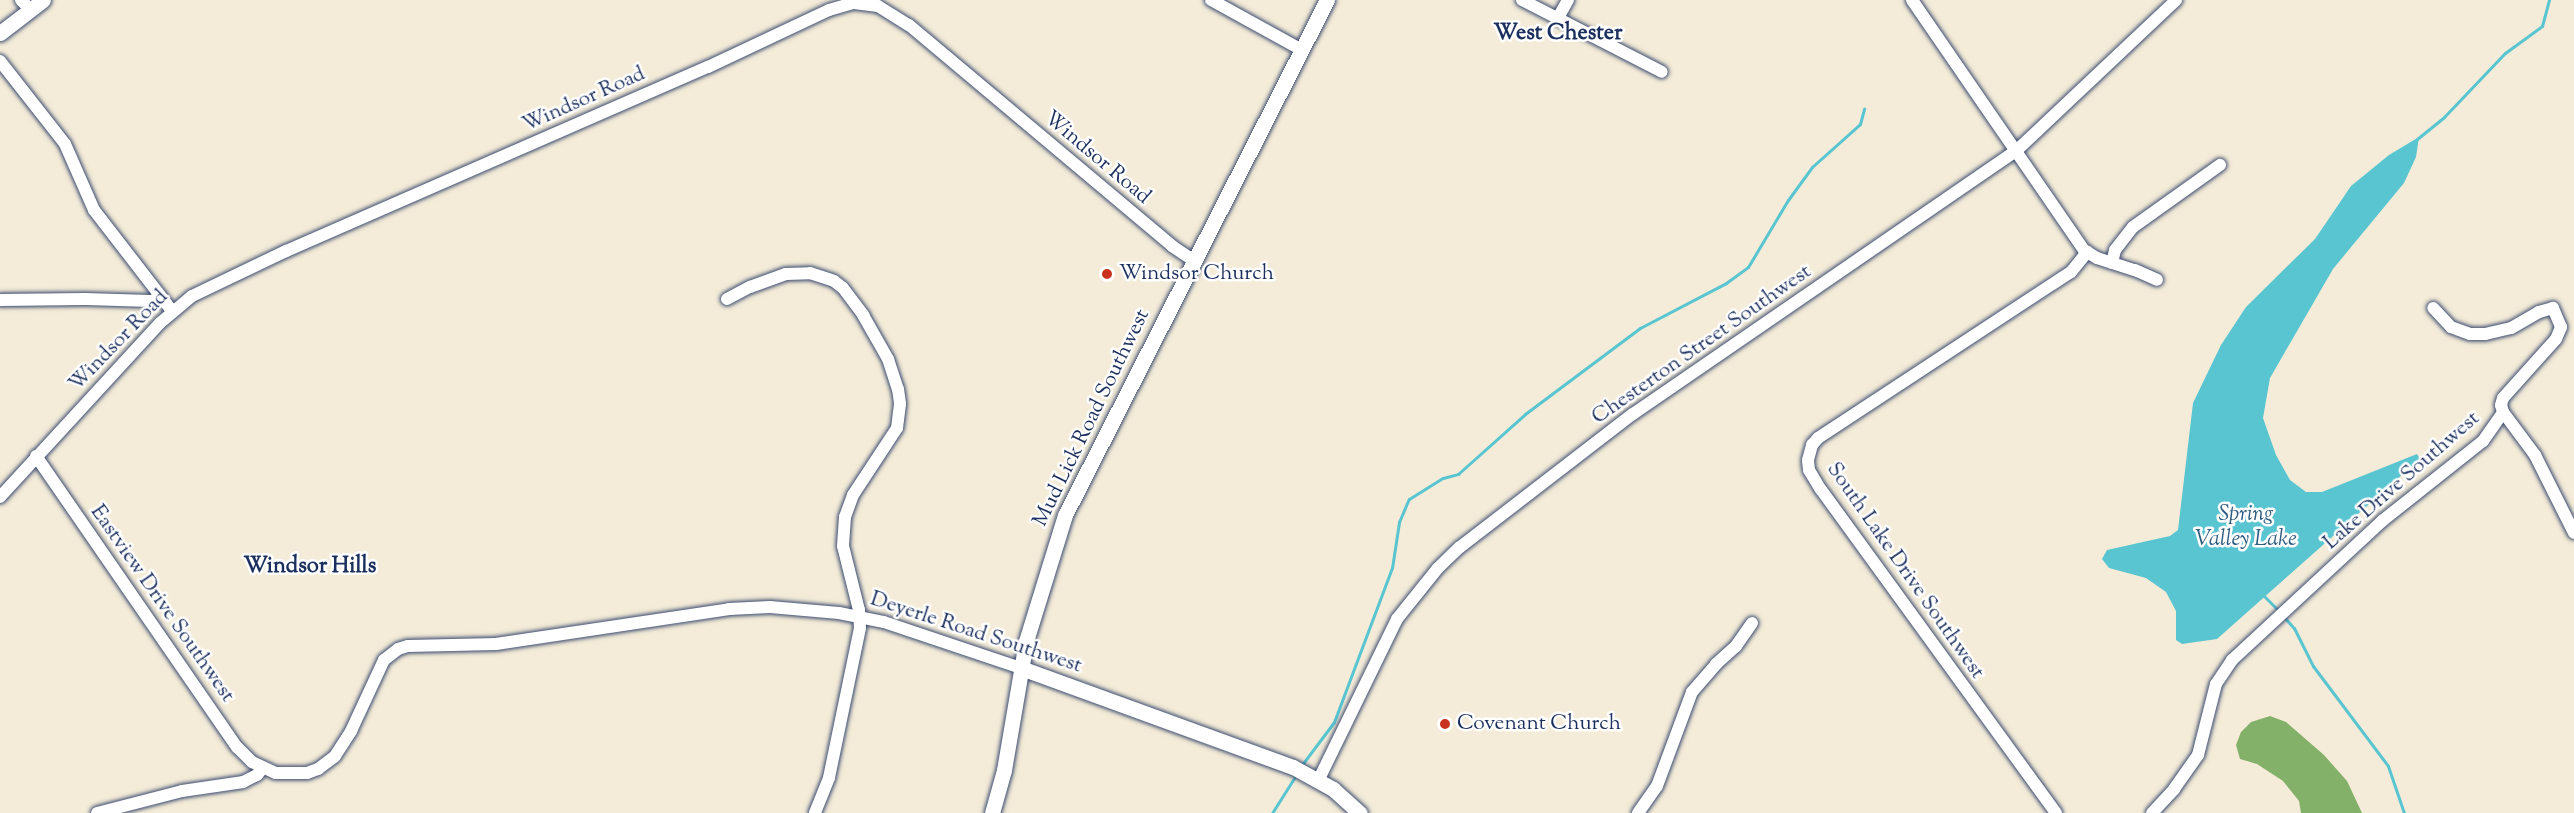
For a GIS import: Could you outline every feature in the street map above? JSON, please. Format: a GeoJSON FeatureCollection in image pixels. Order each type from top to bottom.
{"type":"FeatureCollection","features":[{"type":"Feature","properties":{"kind":"street"},"geometry":{"type":"LineString","coordinates":[[0,33],[26,5],[43,0]]}},
{"type":"Feature","properties":{"kind":"street"},"geometry":{"type":"LineString","coordinates":[[1211,0],[1302,50]]}},
{"type":"Feature","properties":{"kind":"street","name":"Mud Lick Road Southwest"},"geometry":{"type":"LineString","coordinates":[[992,813],[1004,770],[1021,668],[1036,603],[1065,515],[1327,0]]}},
{"type":"Feature","properties":{"kind":"street"},"geometry":{"type":"LineString","coordinates":[[1522,0],[1662,72]]}},
{"type":"Feature","properties":{"kind":"street"},"geometry":{"type":"LineString","coordinates":[[1558,18],[1568,0]]}},
{"type":"Feature","properties":{"kind":"street"},"geometry":{"type":"LineString","coordinates":[[1912,0],[2087,252],[2157,280]]}},
{"type":"Feature","properties":{"kind":"street","name":"Chesterton Street Southwest"},"geometry":{"type":"LineString","coordinates":[[1308,774],[1397,619],[1425,583],[1460,548],[1633,414],[2016,151],[2176,0]]}},
{"type":"Feature","properties":{"kind":"street","name":"Windsor Road"},"geometry":{"type":"LineString","coordinates":[[0,497],[172,311],[214,284],[708,67],[829,10],[855,3],[878,6],[909,25],[1172,246],[1194,261]]}},
{"type":"Feature","properties":{"kind":"street"},"geometry":{"type":"LineString","coordinates":[[0,61],[65,144],[94,210],[172,311]]}},
{"type":"Feature","properties":{"kind":"street"},"geometry":{"type":"LineString","coordinates":[[2112,263],[2115,250],[2133,227],[2220,165]]}},
{"type":"Feature","properties":{"kind":"street","name":"South Lake Drive Southwest"},"geometry":{"type":"LineString","coordinates":[[2056,813],[1821,490],[1809,470],[1808,460],[1812,445],[1818,438],[2071,272],[2087,252]]}},
{"type":"Feature","properties":{"kind":"street"},"geometry":{"type":"LineString","coordinates":[[727,299],[779,276],[798,273],[822,276],[834,281],[851,297],[892,369],[900,404],[897,428],[853,495],[844,526],[846,568],[860,616],[859,633],[829,778],[814,813]]}},
{"type":"Feature","properties":{"kind":"street"},"geometry":{"type":"LineString","coordinates":[[0,300],[85,298],[151,301],[160,298]]}},
{"type":"Feature","properties":{"kind":"street","name":"Lake Drive Southwest"},"geometry":{"type":"LineString","coordinates":[[2152,813],[2174,789],[2198,755],[2216,684],[2232,660],[2412,495],[2483,441],[2503,412],[2501,405],[2503,398],[2559,333],[2560,322],[2553,308],[2539,312],[2511,328],[2485,334],[2459,332],[2447,324],[2433,308]]}},
{"type":"Feature","properties":{"kind":"street"},"geometry":{"type":"LineString","coordinates":[[2503,412],[2535,455],[2574,533]]}},
{"type":"Feature","properties":{"kind":"street","name":"Eastview Drive Southwest"},"geometry":{"type":"LineString","coordinates":[[36,456],[237,747],[262,769]]}},
{"type":"Feature","properties":{"kind":"street","name":"Deyerle Road Southwest"},"geometry":{"type":"LineString","coordinates":[[262,769],[291,774],[318,769],[336,756],[351,731],[384,660],[398,649],[408,646],[496,644],[729,609],[761,607],[860,616],[945,641],[1264,754],[1308,774],[1360,813]]}},
{"type":"Feature","properties":{"kind":"street"},"geometry":{"type":"LineString","coordinates":[[1638,813],[1658,786],[1692,692],[1709,671],[1737,646],[1752,623]]}},
{"type":"Feature","properties":{"kind":"street"},"geometry":{"type":"LineString","coordinates":[[97,813],[182,791],[243,782],[262,769]]}},
{"type":"Feature","properties":{"kind":"green space"},"geometry":{"type":"Polygon","coordinates":[[[2270,716],[2286,722],[2324,755],[2347,781],[2362,813],[2301,813],[2299,801],[2283,781],[2257,764],[2240,759],[2236,745],[2241,732],[2251,722],[2270,716]]]}},
{"type":"Feature","properties":{"kind":"water","name":"Spring Valley Lake"},"geometry":{"type":"Polygon","coordinates":[[[2419,137],[2416,157],[2404,183],[2333,269],[2270,378],[2263,418],[2276,455],[2290,480],[2306,492],[2322,492],[2417,454],[2420,459],[2217,639],[2182,644],[2176,640],[2176,611],[2166,592],[2146,578],[2109,568],[2102,559],[2107,550],[2170,536],[2178,530],[2193,403],[2221,345],[2246,307],[2315,239],[2351,186],[2389,155],[2419,137]]]}},
{"type":"Feature","properties":{"kind":"waterway"},"geometry":{"type":"LineString","coordinates":[[2417,139],[2444,117],[2505,53],[2542,26],[2549,0]]}},
{"type":"Feature","properties":{"kind":"waterway"},"geometry":{"type":"LineString","coordinates":[[1301,766],[1334,722],[1392,568],[1399,522],[1409,499],[1443,478],[1458,474],[1525,414],[1640,328],[1726,283],[1748,267],[1788,200],[1812,167],[1860,124],[1864,109]]}},
{"type":"Feature","properties":{"kind":"waterway"},"geometry":{"type":"LineString","coordinates":[[2264,596],[2280,612]]}},
{"type":"Feature","properties":{"kind":"waterway"},"geometry":{"type":"LineString","coordinates":[[2284,617],[2294,628],[2313,666],[2388,766],[2404,813]]}},
{"type":"Feature","properties":{"kind":"waterway"},"geometry":{"type":"LineString","coordinates":[[1272,813],[1296,775]]}},
{"type":"Feature","properties":{"kind":"place","name":"Windsor Church"},"geometry":{"type":"Point","coordinates":[1107,274]}},
{"type":"Feature","properties":{"kind":"place","name":"Covenant Church"},"geometry":{"type":"Point","coordinates":[1445,724]}},
{"type":"Feature","properties":{"kind":"district","name":"West Chester"},"geometry":{"type":"Point","coordinates":[1558,35]}},
{"type":"Feature","properties":{"kind":"district","name":"Windsor Hills"},"geometry":{"type":"Point","coordinates":[310,568]}}]}
